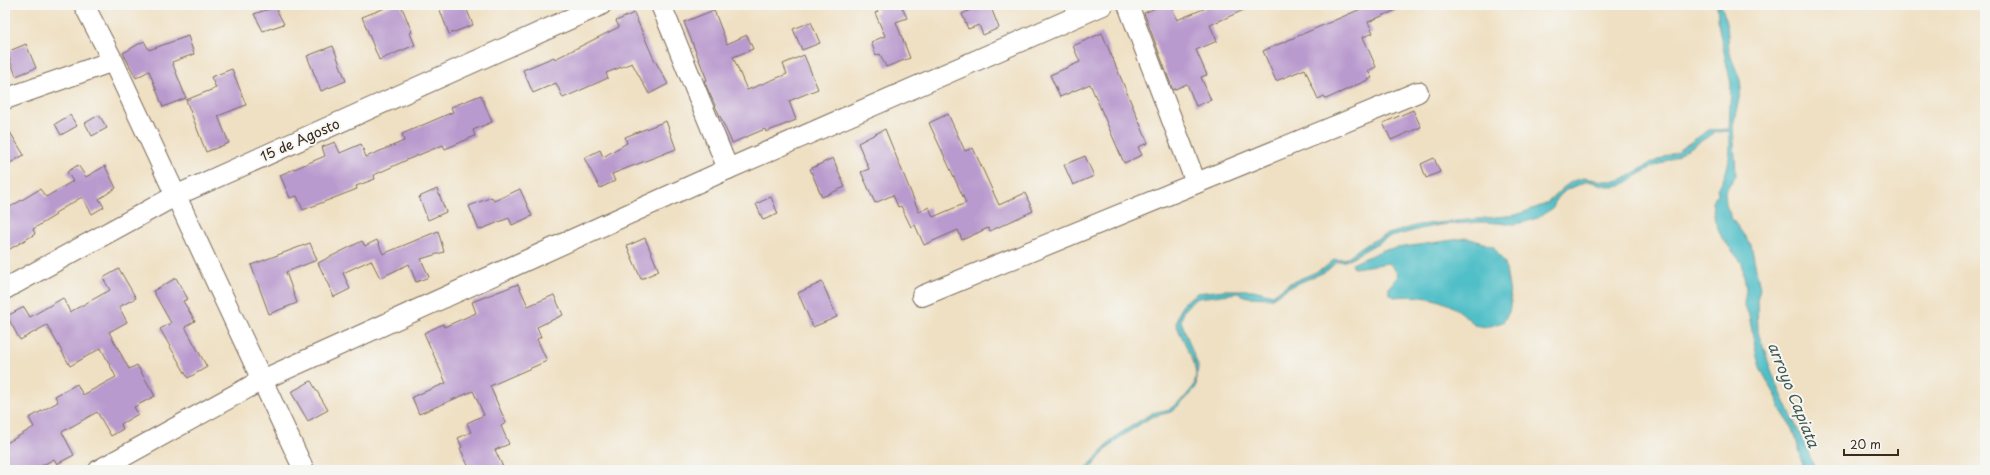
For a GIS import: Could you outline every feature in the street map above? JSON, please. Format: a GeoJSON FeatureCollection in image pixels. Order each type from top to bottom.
{"type":"FeatureCollection","features":[{"type":"Feature","properties":{"kind":"street"},"geometry":{"type":"LineString","coordinates":[[84,5],[112,61],[304,470]]}},
{"type":"Feature","properties":{"kind":"street","name":"15 de Agosto"},"geometry":{"type":"LineString","coordinates":[[5,289],[175,196],[601,5]]}},
{"type":"Feature","properties":{"kind":"street"},"geometry":{"type":"LineString","coordinates":[[661,5],[728,169]]}},
{"type":"Feature","properties":{"kind":"street"},"geometry":{"type":"LineString","coordinates":[[99,470],[262,380],[728,169],[1103,5]]}},
{"type":"Feature","properties":{"kind":"street"},"geometry":{"type":"LineString","coordinates":[[1128,5],[1196,183]]}},
{"type":"Feature","properties":{"kind":"street"},"geometry":{"type":"LineString","coordinates":[[5,99],[112,61]]}},
{"type":"Feature","properties":{"kind":"street"},"geometry":{"type":"LineString","coordinates":[[922,296],[1418,92]]}},
{"type":"Feature","properties":{"kind":"water"},"geometry":{"type":"Polygon","coordinates":[[[1717,5],[1721,5],[1727,23],[1729,52],[1740,80],[1741,89],[1733,126],[1736,175],[1725,191],[1726,205],[1732,219],[1751,245],[1760,288],[1757,300],[1758,332],[1774,378],[1816,470],[1802,469],[1801,456],[1793,429],[1779,407],[1777,398],[1761,370],[1749,315],[1745,307],[1746,288],[1742,263],[1722,238],[1715,221],[1712,202],[1718,192],[1717,188],[1724,177],[1729,161],[1729,131],[1716,132],[1673,158],[1646,170],[1621,186],[1611,187],[1588,181],[1566,190],[1556,199],[1553,208],[1537,218],[1525,222],[1515,224],[1482,222],[1439,225],[1420,229],[1387,238],[1345,261],[1337,262],[1325,272],[1289,287],[1272,298],[1248,297],[1237,293],[1198,298],[1191,302],[1183,311],[1181,321],[1198,366],[1196,387],[1188,397],[1171,412],[1151,417],[1122,436],[1107,449],[1089,470],[1085,470],[1116,436],[1152,413],[1170,409],[1185,397],[1194,386],[1196,375],[1194,363],[1176,324],[1179,311],[1185,302],[1197,293],[1224,290],[1253,290],[1273,295],[1288,284],[1323,269],[1334,260],[1345,259],[1363,246],[1385,235],[1418,225],[1516,215],[1546,204],[1564,187],[1573,181],[1584,178],[1603,181],[1616,181],[1628,177],[1649,164],[1676,152],[1709,130],[1729,129],[1731,84],[1719,29],[1717,5]]]}},
{"type":"Feature","properties":{"kind":"water"},"geometry":{"type":"Polygon","coordinates":[[[1467,238],[1493,246],[1505,264],[1511,300],[1509,312],[1503,322],[1487,327],[1474,325],[1466,316],[1448,304],[1438,300],[1406,296],[1394,297],[1389,293],[1389,287],[1398,276],[1396,271],[1389,263],[1354,268],[1352,264],[1383,250],[1467,238]]]}},
{"type":"Feature","properties":{"kind":"building"},"geometry":{"type":"Polygon","coordinates":[[[393,5],[401,5],[412,32],[410,33],[415,45],[379,60],[362,17],[393,5]]]}},
{"type":"Feature","properties":{"kind":"building"},"geometry":{"type":"Polygon","coordinates":[[[438,5],[465,5],[473,25],[449,34],[438,5]]]}},
{"type":"Feature","properties":{"kind":"building"},"geometry":{"type":"Polygon","coordinates":[[[875,5],[901,5],[907,18],[896,22],[910,58],[886,67],[880,54],[876,55],[871,42],[885,36],[875,13],[878,12],[875,5]]]}},
{"type":"Feature","properties":{"kind":"building"},"geometry":{"type":"Polygon","coordinates":[[[971,5],[990,5],[999,28],[983,35],[979,25],[968,29],[962,14],[972,9],[971,5]]]}},
{"type":"Feature","properties":{"kind":"building"},"geometry":{"type":"Polygon","coordinates":[[[1163,5],[1171,5],[1177,20],[1213,5],[1255,5],[1210,25],[1217,41],[1196,50],[1207,75],[1201,77],[1211,100],[1196,106],[1187,84],[1173,90],[1144,13],[1163,5]]]}},
{"type":"Feature","properties":{"kind":"building"},"geometry":{"type":"Polygon","coordinates":[[[1370,5],[1408,5],[1368,22],[1373,33],[1363,37],[1376,67],[1368,71],[1372,78],[1326,99],[1324,96],[1318,99],[1305,69],[1276,81],[1263,51],[1370,5]]]}},
{"type":"Feature","properties":{"kind":"building"},"geometry":{"type":"Polygon","coordinates":[[[275,7],[284,24],[263,31],[254,14],[275,7]]]}},
{"type":"Feature","properties":{"kind":"building"},"geometry":{"type":"Polygon","coordinates":[[[714,10],[727,44],[747,35],[753,49],[733,57],[747,90],[787,74],[783,64],[804,55],[818,89],[789,101],[796,120],[766,132],[765,129],[732,143],[704,81],[707,80],[684,22],[714,10]]]}},
{"type":"Feature","properties":{"kind":"building"},"geometry":{"type":"Polygon","coordinates":[[[634,13],[653,57],[668,84],[649,94],[632,63],[606,73],[608,78],[563,98],[556,83],[533,93],[523,70],[554,57],[555,59],[619,27],[616,21],[634,13]]]}},
{"type":"Feature","properties":{"kind":"building"},"geometry":{"type":"Polygon","coordinates":[[[811,22],[820,43],[802,50],[793,29],[811,22]]]}},
{"type":"Feature","properties":{"kind":"building"},"geometry":{"type":"Polygon","coordinates":[[[1102,33],[1148,143],[1138,147],[1142,155],[1124,163],[1090,84],[1060,97],[1050,75],[1080,62],[1073,46],[1102,33]]]}},
{"type":"Feature","properties":{"kind":"building"},"geometry":{"type":"Polygon","coordinates":[[[188,36],[194,54],[172,62],[186,98],[163,107],[149,71],[136,78],[123,53],[144,41],[149,50],[188,36]]]}},
{"type":"Feature","properties":{"kind":"building"},"geometry":{"type":"Polygon","coordinates":[[[26,44],[36,68],[16,76],[7,52],[26,44]]]}},
{"type":"Feature","properties":{"kind":"building"},"geometry":{"type":"Polygon","coordinates":[[[333,46],[346,81],[321,91],[307,56],[333,46]]]}},
{"type":"Feature","properties":{"kind":"building"},"geometry":{"type":"Polygon","coordinates":[[[232,69],[246,105],[218,116],[229,143],[206,152],[186,100],[216,88],[211,77],[232,69]]]}},
{"type":"Feature","properties":{"kind":"building"},"geometry":{"type":"Polygon","coordinates":[[[481,95],[492,122],[473,130],[475,136],[445,149],[443,145],[409,159],[374,175],[375,179],[356,186],[357,189],[303,210],[297,196],[290,198],[280,175],[325,156],[322,147],[335,142],[340,153],[361,144],[366,157],[404,141],[402,134],[453,112],[451,107],[481,95]]]}},
{"type":"Feature","properties":{"kind":"building"},"geometry":{"type":"Polygon","coordinates":[[[1413,110],[1421,127],[1391,140],[1383,123],[1413,110]]]}},
{"type":"Feature","properties":{"kind":"building"},"geometry":{"type":"Polygon","coordinates":[[[948,114],[965,151],[973,148],[999,205],[1025,193],[1033,211],[990,231],[988,228],[962,240],[958,230],[924,245],[915,225],[911,227],[901,206],[898,207],[893,195],[875,203],[861,172],[869,169],[858,143],[885,129],[919,212],[929,207],[933,217],[966,203],[929,123],[948,114]]]}},
{"type":"Feature","properties":{"kind":"building"},"geometry":{"type":"Polygon","coordinates":[[[70,115],[77,126],[61,135],[55,124],[70,115]]]}},
{"type":"Feature","properties":{"kind":"building"},"geometry":{"type":"Polygon","coordinates":[[[99,115],[107,128],[92,136],[85,123],[99,115]]]}},
{"type":"Feature","properties":{"kind":"building"},"geometry":{"type":"Polygon","coordinates":[[[666,121],[676,149],[612,174],[615,181],[600,188],[584,158],[600,150],[603,157],[627,143],[625,137],[666,121]]]}},
{"type":"Feature","properties":{"kind":"building"},"geometry":{"type":"Polygon","coordinates":[[[5,124],[24,155],[5,166],[5,124]]]}},
{"type":"Feature","properties":{"kind":"building"},"geometry":{"type":"Polygon","coordinates":[[[1085,156],[1094,176],[1073,185],[1064,165],[1085,156]]]}},
{"type":"Feature","properties":{"kind":"building"},"geometry":{"type":"Polygon","coordinates":[[[833,158],[845,187],[822,197],[810,169],[833,158]]]}},
{"type":"Feature","properties":{"kind":"building"},"geometry":{"type":"Polygon","coordinates":[[[1434,158],[1440,172],[1426,178],[1421,164],[1434,158]]]}},
{"type":"Feature","properties":{"kind":"building"},"geometry":{"type":"Polygon","coordinates":[[[78,165],[86,177],[105,166],[116,188],[99,199],[104,207],[92,214],[82,197],[55,213],[56,215],[33,229],[35,234],[5,252],[5,210],[40,189],[46,197],[73,181],[67,172],[78,165]]]}},
{"type":"Feature","properties":{"kind":"building"},"geometry":{"type":"Polygon","coordinates":[[[437,189],[446,212],[428,220],[419,197],[437,189]]]}},
{"type":"Feature","properties":{"kind":"building"},"geometry":{"type":"Polygon","coordinates":[[[520,189],[532,216],[512,225],[509,218],[479,230],[469,206],[492,197],[494,201],[520,189]]]}},
{"type":"Feature","properties":{"kind":"building"},"geometry":{"type":"Polygon","coordinates":[[[771,197],[778,214],[763,220],[756,204],[771,197]]]}},
{"type":"Feature","properties":{"kind":"building"},"geometry":{"type":"Polygon","coordinates":[[[438,231],[444,252],[421,259],[429,277],[416,282],[409,264],[380,278],[371,260],[343,273],[350,289],[334,297],[318,263],[362,241],[365,246],[377,240],[383,254],[438,231]]]}},
{"type":"Feature","properties":{"kind":"building"},"geometry":{"type":"Polygon","coordinates":[[[645,238],[659,271],[641,279],[627,246],[645,238]]]}},
{"type":"Feature","properties":{"kind":"building"},"geometry":{"type":"Polygon","coordinates":[[[310,243],[317,260],[286,272],[297,303],[269,314],[251,265],[310,243]]]}},
{"type":"Feature","properties":{"kind":"building"},"geometry":{"type":"Polygon","coordinates":[[[119,269],[136,298],[119,307],[127,322],[109,332],[129,369],[137,365],[155,396],[134,407],[138,414],[121,424],[123,429],[111,436],[97,412],[62,432],[74,455],[57,464],[54,459],[34,470],[5,470],[5,444],[34,427],[29,418],[58,402],[55,396],[77,384],[83,395],[116,377],[101,348],[70,366],[47,325],[20,340],[7,316],[24,307],[30,317],[63,298],[70,312],[110,290],[103,278],[119,269]]]}},
{"type":"Feature","properties":{"kind":"building"},"geometry":{"type":"Polygon","coordinates":[[[176,278],[188,299],[183,301],[195,321],[185,327],[207,367],[188,378],[160,329],[171,323],[153,291],[176,278]]]}},
{"type":"Feature","properties":{"kind":"building"},"geometry":{"type":"Polygon","coordinates":[[[822,282],[837,317],[813,327],[798,293],[822,282]]]}},
{"type":"Feature","properties":{"kind":"building"},"geometry":{"type":"Polygon","coordinates":[[[518,284],[528,306],[554,295],[563,315],[537,327],[541,337],[537,339],[547,361],[490,386],[506,423],[501,426],[509,444],[495,450],[503,467],[495,470],[470,470],[460,448],[462,447],[458,438],[471,432],[467,423],[484,415],[473,391],[419,414],[412,397],[446,383],[424,333],[443,324],[444,327],[476,313],[472,302],[518,284]]]}},
{"type":"Feature","properties":{"kind":"building"},"geometry":{"type":"Polygon","coordinates":[[[311,381],[328,410],[308,421],[291,392],[311,381]]]}},
{"type":"Feature","properties":{"kind":"water label","name":"arroyo Capiata"},"geometry":{"type":"Point","coordinates":[1793,395]}}]}
